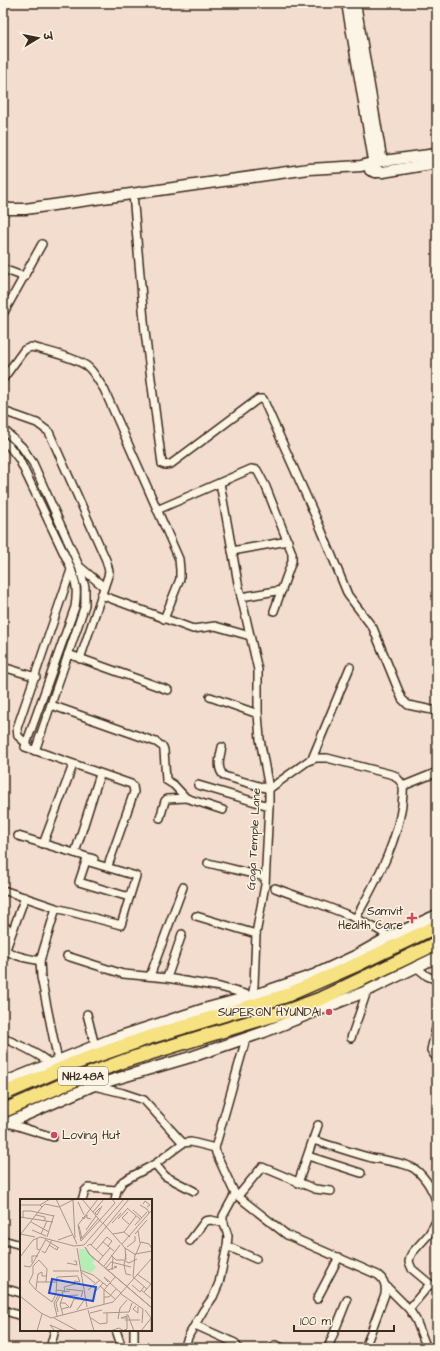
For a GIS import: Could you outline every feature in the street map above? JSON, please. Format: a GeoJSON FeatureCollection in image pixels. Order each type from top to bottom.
{"type":"FeatureCollection","features":[{"type":"Feature","properties":{"kind":"highway","name":"NH248A"},"geometry":{"type":"LineString","coordinates":[[3,1094],[76,1063],[125,1045],[285,996],[313,985],[437,926]]}},
{"type":"Feature","properties":{"kind":"highway","name":"NH248A"},"geometry":{"type":"LineString","coordinates":[[3,1111],[81,1077],[127,1060],[290,1010],[320,999],[437,943]]}},
{"type":"Feature","properties":{"kind":"main road"},"geometry":{"type":"LineString","coordinates":[[347,3],[379,167]]}},
{"type":"Feature","properties":{"kind":"main road"},"geometry":{"type":"LineString","coordinates":[[355,3],[379,167]]}},
{"type":"Feature","properties":{"kind":"main road"},"geometry":{"type":"LineString","coordinates":[[379,167],[437,154]]}},
{"type":"Feature","properties":{"kind":"main road"},"geometry":{"type":"LineString","coordinates":[[3,207],[10,209],[25,209],[309,169],[361,166],[379,167],[437,163]]}},
{"type":"Feature","properties":{"kind":"main road"},"geometry":{"type":"LineString","coordinates":[[5,1079],[54,1062],[112,1039],[204,1009],[252,996],[314,974],[355,956],[389,937],[437,915]]}},
{"type":"Feature","properties":{"kind":"main road"},"geometry":{"type":"LineString","coordinates":[[6,1124],[92,1086],[246,1039],[367,991],[437,957]]}},
{"type":"Feature","properties":{"kind":"street"},"geometry":{"type":"LineString","coordinates":[[132,194],[145,332],[162,464],[171,464],[258,399],[263,400],[321,529],[348,595],[374,628],[402,699],[405,703],[411,706],[437,711]]}},
{"type":"Feature","properties":{"kind":"street"},"geometry":{"type":"LineString","coordinates":[[3,314],[42,244]]}},
{"type":"Feature","properties":{"kind":"street"},"geometry":{"type":"LineString","coordinates":[[3,269],[25,276]]}},
{"type":"Feature","properties":{"kind":"street"},"geometry":{"type":"LineString","coordinates":[[3,379],[24,350],[31,347],[82,363],[89,368],[104,389],[179,559],[180,579],[164,619]]}},
{"type":"Feature","properties":{"kind":"street"},"geometry":{"type":"LineString","coordinates":[[3,411],[37,423],[49,432],[106,560],[109,571],[80,659]]}},
{"type":"Feature","properties":{"kind":"street"},"geometry":{"type":"LineString","coordinates":[[3,429],[22,447],[33,463],[79,566],[86,596],[35,750]]}},
{"type":"Feature","properties":{"kind":"street"},"geometry":{"type":"LineString","coordinates":[[3,441],[9,446],[19,460],[76,580],[77,591],[75,607],[26,746]]}},
{"type":"Feature","properties":{"kind":"street"},"geometry":{"type":"LineString","coordinates":[[157,510],[251,469],[257,470],[266,487],[292,553],[292,562],[274,610]]}},
{"type":"Feature","properties":{"kind":"street","name":"Goga Temple Lane"},"geometry":{"type":"LineString","coordinates":[[220,483],[241,597],[258,670],[258,714],[260,739],[268,789],[269,806],[265,885],[256,934],[254,986],[252,996]]}},
{"type":"Feature","properties":{"kind":"street"},"geometry":{"type":"LineString","coordinates":[[232,551],[288,541]]}},
{"type":"Feature","properties":{"kind":"street"},"geometry":{"type":"LineString","coordinates":[[79,566],[104,587]]}},
{"type":"Feature","properties":{"kind":"street"},"geometry":{"type":"LineString","coordinates":[[71,570],[36,677],[17,728],[18,736],[26,746],[35,750],[131,784],[134,789],[109,863]]}},
{"type":"Feature","properties":{"kind":"street"},"geometry":{"type":"LineString","coordinates":[[241,597],[282,590]]}},
{"type":"Feature","properties":{"kind":"street"},"geometry":{"type":"LineString","coordinates":[[101,595],[193,629],[215,626],[250,636]]}},
{"type":"Feature","properties":{"kind":"street"},"geometry":{"type":"LineString","coordinates":[[68,654],[168,690]]}},
{"type":"Feature","properties":{"kind":"street"},"geometry":{"type":"LineString","coordinates":[[312,759],[350,667]]}},
{"type":"Feature","properties":{"kind":"street"},"geometry":{"type":"LineString","coordinates":[[3,668],[36,677]]}},
{"type":"Feature","properties":{"kind":"street"},"geometry":{"type":"LineString","coordinates":[[210,697],[258,714]]}},
{"type":"Feature","properties":{"kind":"street"},"geometry":{"type":"LineString","coordinates":[[51,705],[145,738],[162,747],[165,754],[166,780],[174,785],[186,798]]}},
{"type":"Feature","properties":{"kind":"street"},"geometry":{"type":"LineString","coordinates":[[222,747],[219,763],[221,773],[224,776],[268,789],[312,759],[326,758],[394,775],[403,786],[400,815],[389,854],[356,918]]}},
{"type":"Feature","properties":{"kind":"street"},"geometry":{"type":"LineString","coordinates":[[43,844],[73,764]]}},
{"type":"Feature","properties":{"kind":"street"},"geometry":{"type":"LineString","coordinates":[[403,786],[437,771]]}},
{"type":"Feature","properties":{"kind":"street"},"geometry":{"type":"LineString","coordinates":[[75,854],[100,774]]}},
{"type":"Feature","properties":{"kind":"street"},"geometry":{"type":"LineString","coordinates":[[198,785],[269,806]]}},
{"type":"Feature","properties":{"kind":"street"},"geometry":{"type":"LineString","coordinates":[[160,818],[165,801],[170,799],[186,798],[223,810]]}},
{"type":"Feature","properties":{"kind":"street"},"geometry":{"type":"LineString","coordinates":[[18,836],[130,870]]}},
{"type":"Feature","properties":{"kind":"street"},"geometry":{"type":"LineString","coordinates":[[3,890],[56,908],[121,925],[136,876],[86,861],[79,882],[129,897]]}},
{"type":"Feature","properties":{"kind":"street"},"geometry":{"type":"LineString","coordinates":[[208,863],[265,877]]}},
{"type":"Feature","properties":{"kind":"street"},"geometry":{"type":"LineString","coordinates":[[150,976],[183,887]]}},
{"type":"Feature","properties":{"kind":"street"},"geometry":{"type":"LineString","coordinates":[[275,888],[356,918],[378,929],[389,937]]}},
{"type":"Feature","properties":{"kind":"street"},"geometry":{"type":"LineString","coordinates":[[25,897],[6,949],[13,954],[40,961]]}},
{"type":"Feature","properties":{"kind":"street"},"geometry":{"type":"LineString","coordinates":[[54,1062],[41,977],[40,961],[56,908]]}},
{"type":"Feature","properties":{"kind":"street"},"geometry":{"type":"LineString","coordinates":[[196,916],[256,934]]}},
{"type":"Feature","properties":{"kind":"street"},"geometry":{"type":"LineString","coordinates":[[3,927],[7,928],[3,940]]}},
{"type":"Feature","properties":{"kind":"street"},"geometry":{"type":"LineString","coordinates":[[167,978],[182,934]]}},
{"type":"Feature","properties":{"kind":"street"},"geometry":{"type":"LineString","coordinates":[[67,956],[123,974],[167,978],[252,996]]}},
{"type":"Feature","properties":{"kind":"street"},"geometry":{"type":"LineString","coordinates":[[416,967],[427,976],[437,980]]}},
{"type":"Feature","properties":{"kind":"street"},"geometry":{"type":"LineString","coordinates":[[351,1038],[367,991]]}},
{"type":"Feature","properties":{"kind":"street"},"geometry":{"type":"LineString","coordinates":[[87,1014],[95,1046]]}},
{"type":"Feature","properties":{"kind":"street"},"geometry":{"type":"LineString","coordinates":[[436,1028],[431,1050],[434,1055],[437,1056]]}},
{"type":"Feature","properties":{"kind":"street"},"geometry":{"type":"LineString","coordinates":[[3,1038],[36,1052],[54,1062]]}},
{"type":"Feature","properties":{"kind":"street"},"geometry":{"type":"LineString","coordinates":[[246,1039],[216,1148],[222,1166],[236,1195],[287,1235],[378,1275],[383,1279],[386,1286],[409,1309],[416,1320],[426,1346]]}},
{"type":"Feature","properties":{"kind":"street"},"geometry":{"type":"LineString","coordinates":[[92,1086],[123,1093],[144,1100],[183,1143]]}},
{"type":"Feature","properties":{"kind":"street"},"geometry":{"type":"LineString","coordinates":[[6,1124],[53,1137]]}},
{"type":"Feature","properties":{"kind":"street"},"geometry":{"type":"LineString","coordinates":[[298,1183],[318,1125]]}},
{"type":"Feature","properties":{"kind":"street"},"geometry":{"type":"LineString","coordinates":[[313,1140],[347,1151],[392,1161],[416,1170],[429,1185],[437,1204]]}},
{"type":"Feature","properties":{"kind":"street"},"geometry":{"type":"LineString","coordinates":[[115,1199],[117,1190],[123,1181],[155,1164],[183,1143],[190,1142],[216,1148]]}},
{"type":"Feature","properties":{"kind":"street"},"geometry":{"type":"LineString","coordinates":[[308,1156],[361,1173]]}},
{"type":"Feature","properties":{"kind":"street"},"geometry":{"type":"LineString","coordinates":[[155,1164],[165,1176],[194,1191]]}},
{"type":"Feature","properties":{"kind":"street"},"geometry":{"type":"LineString","coordinates":[[184,1348],[189,1335],[217,1290],[228,1236],[223,1216],[236,1195],[262,1167],[315,1189],[331,1191]]}},
{"type":"Feature","properties":{"kind":"street"},"geometry":{"type":"LineString","coordinates":[[82,1199],[85,1191],[88,1188],[117,1190]]}},
{"type":"Feature","properties":{"kind":"street"},"geometry":{"type":"LineString","coordinates":[[190,1241],[205,1221],[211,1220],[224,1223]]}},
{"type":"Feature","properties":{"kind":"street"},"geometry":{"type":"LineString","coordinates":[[437,1220],[429,1234],[410,1258],[410,1266],[430,1284],[437,1288]]}},
{"type":"Feature","properties":{"kind":"street"},"geometry":{"type":"LineString","coordinates":[[3,1240],[20,1245]]}},
{"type":"Feature","properties":{"kind":"street"},"geometry":{"type":"LineString","coordinates":[[227,1246],[256,1259]]}},
{"type":"Feature","properties":{"kind":"street"},"geometry":{"type":"LineString","coordinates":[[317,1299],[339,1257]]}},
{"type":"Feature","properties":{"kind":"street"},"geometry":{"type":"LineString","coordinates":[[409,1309],[430,1284]]}},
{"type":"Feature","properties":{"kind":"street"},"geometry":{"type":"LineString","coordinates":[[365,1348],[382,1304],[386,1286]]}},
{"type":"Feature","properties":{"kind":"street"},"geometry":{"type":"LineString","coordinates":[[3,1288],[20,1293]]}},
{"type":"Feature","properties":{"kind":"street"},"geometry":{"type":"LineString","coordinates":[[328,1348],[346,1300]]}},
{"type":"Feature","properties":{"kind":"street"},"geometry":{"type":"LineString","coordinates":[[3,1310],[20,1316]]}},
{"type":"Feature","properties":{"kind":"street"},"geometry":{"type":"LineString","coordinates":[[195,1325],[235,1343],[238,1348]]}},
{"type":"Feature","properties":{"kind":"street"},"geometry":{"type":"LineString","coordinates":[[50,1348],[54,1331]]}},
{"type":"Feature","properties":{"kind":"street"},"geometry":{"type":"LineString","coordinates":[[116,1331],[122,1348]]}},
{"type":"Feature","properties":{"kind":"street"},"geometry":{"type":"LineString","coordinates":[[134,1331],[134,1343],[139,1348]]}},
{"type":"Feature","properties":{"kind":"street"},"geometry":{"type":"LineString","coordinates":[[275,1345],[283,1348]]}},
{"type":"Feature","properties":{"kind":"place","name":"Samvit Health Care"},"geometry":{"type":"Point","coordinates":[412,918]}},
{"type":"Feature","properties":{"kind":"place","name":"SUPERON HYUNDAI"},"geometry":{"type":"Point","coordinates":[329,1012]}},
{"type":"Feature","properties":{"kind":"place","name":"Loving Hut"},"geometry":{"type":"Point","coordinates":[54,1135]}}]}
